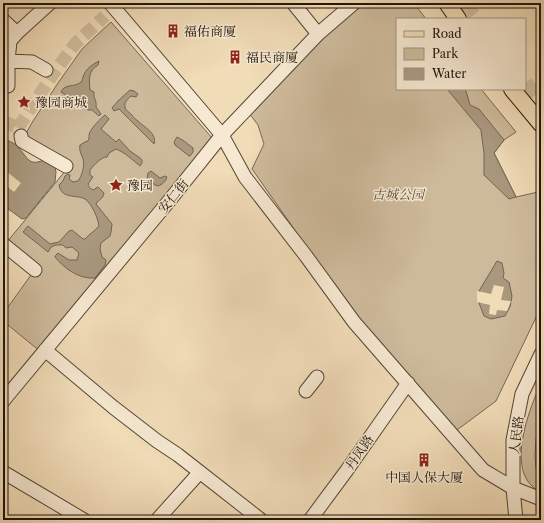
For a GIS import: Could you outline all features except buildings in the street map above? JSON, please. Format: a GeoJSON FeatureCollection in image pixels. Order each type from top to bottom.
{"type":"FeatureCollection","features":[{"type":"Feature","properties":{"kind":"main road"},"geometry":{"type":"LineString","coordinates":[[446,3],[457,18]]}},
{"type":"Feature","properties":{"kind":"main road"},"geometry":{"type":"LineString","coordinates":[[513,90],[541,124]]}},
{"type":"Feature","properties":{"kind":"street"},"geometry":{"type":"LineString","coordinates":[[8,86],[6,62],[10,41],[50,3]]}},
{"type":"Feature","properties":{"kind":"street"},"geometry":{"type":"LineString","coordinates":[[293,3],[318,34]]}},
{"type":"Feature","properties":{"kind":"street","name":"安仁街"},"geometry":{"type":"LineString","coordinates":[[3,401],[222,135],[318,34],[354,3]]}},
{"type":"Feature","properties":{"kind":"street"},"geometry":{"type":"LineString","coordinates":[[110,9],[222,135],[245,177],[354,322],[483,470],[513,488],[541,498]]}},
{"type":"Feature","properties":{"kind":"street"},"geometry":{"type":"LineString","coordinates":[[3,20],[17,33]]}},
{"type":"Feature","properties":{"kind":"street"},"geometry":{"type":"LineString","coordinates":[[6,62],[32,62],[46,70]]}},
{"type":"Feature","properties":{"kind":"street"},"geometry":{"type":"LineString","coordinates":[[21,136],[22,142],[66,166]]}},
{"type":"Feature","properties":{"kind":"street"},"geometry":{"type":"LineString","coordinates":[[3,244],[35,270]]}},
{"type":"Feature","properties":{"kind":"street"},"geometry":{"type":"LineString","coordinates":[[45,350],[113,407],[157,441],[178,455],[261,520]]}},
{"type":"Feature","properties":{"kind":"street","name":"人民路"},"geometry":{"type":"LineString","coordinates":[[516,520],[513,488],[513,440],[522,394],[541,354]]}},
{"type":"Feature","properties":{"kind":"street"},"geometry":{"type":"LineString","coordinates":[[306,391],[317,377]]}},
{"type":"Feature","properties":{"kind":"street","name":"丹凤路"},"geometry":{"type":"LineString","coordinates":[[310,520],[408,383]]}},
{"type":"Feature","properties":{"kind":"street"},"geometry":{"type":"LineString","coordinates":[[3,472],[84,520]]}},
{"type":"Feature","properties":{"kind":"street"},"geometry":{"type":"LineString","coordinates":[[157,520],[200,472]]}},
{"type":"Feature","properties":{"kind":"green space","name":"古城公园"},"geometry":{"type":"Polygon","coordinates":[[[354,3],[414,3],[425,18],[396,18],[396,90],[482,90],[516,132],[504,140],[494,153],[516,197],[538,192],[541,198],[541,307],[496,401],[457,430],[358,320],[252,169],[264,144],[258,125],[246,109],[354,3]]]}},
{"type":"Feature","properties":{"kind":"green space","name":"豫园"},"geometry":{"type":"Polygon","coordinates":[[[111,22],[213,139],[41,352],[3,321],[3,314],[36,268],[7,242],[66,170],[24,137],[58,83],[82,49],[111,22]]]}},
{"type":"Feature","properties":{"kind":"green space"},"geometry":{"type":"Polygon","coordinates":[[[541,383],[541,423],[536,439],[535,456],[536,468],[541,476],[541,492],[530,484],[523,472],[521,457],[522,441],[526,425],[541,383]]]}},
{"type":"Feature","properties":{"kind":"water"},"geometry":{"type":"Polygon","coordinates":[[[99,61],[98,65],[92,70],[89,82],[90,90],[94,92],[96,107],[101,114],[99,116],[92,110],[88,110],[80,106],[76,101],[61,92],[67,86],[75,85],[81,82],[88,69],[99,61]]]}},
{"type":"Feature","properties":{"kind":"water"},"geometry":{"type":"Polygon","coordinates":[[[130,90],[138,94],[136,97],[131,96],[128,99],[125,104],[125,108],[152,134],[154,137],[154,144],[119,109],[114,111],[112,108],[130,90]]]}},
{"type":"Feature","properties":{"kind":"water"},"geometry":{"type":"Polygon","coordinates":[[[448,90],[465,90],[470,105],[479,109],[504,140],[494,153],[516,197],[509,199],[484,175],[484,153],[481,130],[448,90]]]}},
{"type":"Feature","properties":{"kind":"water"},"geometry":{"type":"Polygon","coordinates":[[[105,115],[109,119],[101,129],[116,142],[119,139],[130,151],[142,160],[142,163],[140,166],[116,149],[109,153],[107,157],[102,158],[90,170],[90,175],[93,177],[88,184],[89,186],[94,190],[98,187],[104,193],[96,204],[112,224],[110,236],[101,243],[100,249],[102,257],[106,260],[105,265],[95,278],[89,278],[73,272],[55,257],[58,253],[69,260],[77,260],[79,253],[72,247],[66,248],[63,245],[56,245],[51,247],[48,252],[23,232],[28,226],[50,244],[59,242],[69,231],[72,230],[85,239],[99,226],[94,211],[88,201],[66,195],[63,193],[59,185],[68,174],[70,175],[69,179],[73,182],[78,181],[84,164],[80,145],[88,141],[91,130],[105,115]]]}},
{"type":"Feature","properties":{"kind":"water"},"geometry":{"type":"Polygon","coordinates":[[[177,137],[193,148],[193,152],[190,156],[175,145],[174,142],[177,137]]]}},
{"type":"Feature","properties":{"kind":"water"},"geometry":{"type":"Polygon","coordinates":[[[3,139],[15,145],[32,162],[46,159],[55,167],[55,182],[26,218],[22,219],[3,204],[3,139]]]}},
{"type":"Feature","properties":{"kind":"water"},"geometry":{"type":"Polygon","coordinates":[[[151,171],[160,178],[165,176],[167,177],[166,180],[158,186],[155,185],[147,179],[148,173],[151,171]]]}},
{"type":"Feature","properties":{"kind":"water"},"geometry":{"type":"Polygon","coordinates":[[[497,261],[502,263],[504,273],[503,278],[509,282],[512,296],[510,307],[505,316],[491,319],[484,316],[479,303],[479,291],[497,261]]]}},
{"type":"Feature","properties":{"kind":"pier"},"geometry":{"type":"Polygon","coordinates":[[[6,171],[21,183],[14,192],[3,183],[3,174],[6,171]]]}},
{"type":"Feature","properties":{"kind":"pier"},"geometry":{"type":"Polygon","coordinates":[[[494,285],[504,287],[501,300],[511,301],[507,311],[497,310],[496,315],[489,314],[490,305],[477,302],[477,291],[491,294],[494,285]]]}},
{"type":"Feature","properties":{"kind":"tunnel"},"geometry":{"type":"LineString","coordinates":[[463,3],[475,18]]}},
{"type":"Feature","properties":{"kind":"tunnel"},"geometry":{"type":"LineString","coordinates":[[18,128],[53,74],[75,44],[105,16]]}},
{"type":"Feature","properties":{"kind":"tunnel"},"geometry":{"type":"LineString","coordinates":[[526,84],[541,105]]}},
{"type":"Feature","properties":{"kind":"tunnel"},"geometry":{"type":"LineString","coordinates":[[3,125],[7,123],[18,128],[20,135]]}},
{"type":"Feature","properties":{"kind":"place","name":"福佑商厦"},"geometry":{"type":"Point","coordinates":[173,31]}},
{"type":"Feature","properties":{"kind":"place","name":"福民商厦"},"geometry":{"type":"Point","coordinates":[235,57]}},
{"type":"Feature","properties":{"kind":"place","name":"豫园商城"},"geometry":{"type":"Point","coordinates":[24,102]}},
{"type":"Feature","properties":{"kind":"place","name":"豫园"},"geometry":{"type":"Point","coordinates":[116,185]}},
{"type":"Feature","properties":{"kind":"place","name":"中国人保大厦"},"geometry":{"type":"Point","coordinates":[424,460]}}]}
